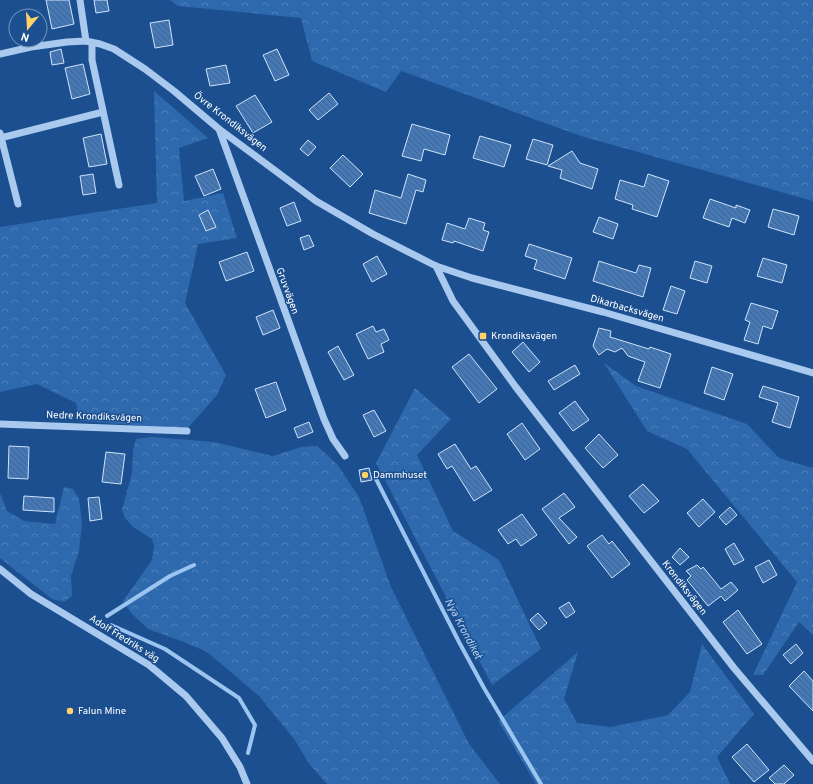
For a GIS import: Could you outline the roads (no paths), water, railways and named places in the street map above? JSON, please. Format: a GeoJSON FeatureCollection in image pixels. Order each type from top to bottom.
{"type":"FeatureCollection","features":[{"type":"Feature","properties":{"kind":"street"},"geometry":{"type":"LineString","coordinates":[[80,0],[119,185]]}},
{"type":"Feature","properties":{"kind":"street","name":"Övre Krondiksvägen"},"geometry":{"type":"LineString","coordinates":[[0,54],[66,42],[89,42],[114,49],[128,57],[174,91],[219,129],[323,205],[373,234],[436,266]]}},
{"type":"Feature","properties":{"kind":"street"},"geometry":{"type":"LineString","coordinates":[[18,204],[1,136],[103,112]]}},
{"type":"Feature","properties":{"kind":"street","name":"Gruvvägen"},"geometry":{"type":"LineString","coordinates":[[219,129],[324,419],[345,456]]}},
{"type":"Feature","properties":{"kind":"street","name":"Dikarbacksvägen"},"geometry":{"type":"LineString","coordinates":[[436,266],[472,278],[603,312],[813,373]]}},
{"type":"Feature","properties":{"kind":"street","name":"Krondiksvägen"},"geometry":{"type":"LineString","coordinates":[[436,266],[453,301],[515,386],[734,668],[813,761]]}},
{"type":"Feature","properties":{"kind":"street","name":"Nedre Krondiksvägen"},"geometry":{"type":"LineString","coordinates":[[0,424],[187,431]]}},
{"type":"Feature","properties":{"kind":"street","name":"Adolf Fredriks väg"},"geometry":{"type":"LineString","coordinates":[[0,569],[31,594],[149,665],[186,696],[222,738],[240,767],[248,784]]}},
{"type":"Feature","properties":{"kind":"waterway","name":"Nya Krondiket"},"geometry":{"type":"LineString","coordinates":[[376,479],[459,642],[484,688],[541,784]]}},
{"type":"Feature","properties":{"kind":"waterway"},"geometry":{"type":"LineString","coordinates":[[107,616],[170,576],[194,565]]}},
{"type":"Feature","properties":{"kind":"waterway"},"geometry":{"type":"LineString","coordinates":[[111,625],[165,649],[239,698],[255,725],[248,753]]}},
{"type":"Feature","properties":{"kind":"place","name":"Krondiksvägen"},"geometry":{"type":"Point","coordinates":[483,336]}},
{"type":"Feature","properties":{"kind":"place","name":"Dammhuset"},"geometry":{"type":"Point","coordinates":[365,475]}},
{"type":"Feature","properties":{"kind":"place","name":"Falun Mine"},"geometry":{"type":"Point","coordinates":[70,711]}}]}
